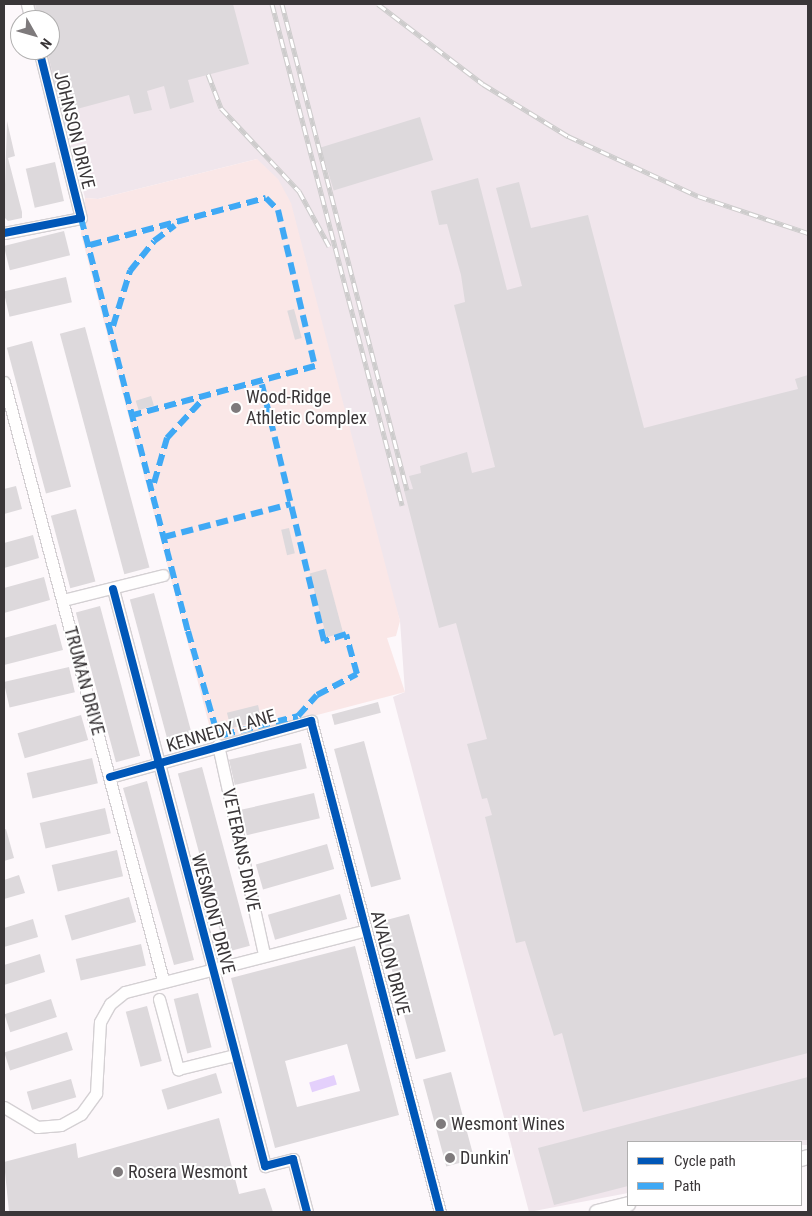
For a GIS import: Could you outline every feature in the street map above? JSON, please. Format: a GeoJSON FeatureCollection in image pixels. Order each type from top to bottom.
{"type":"FeatureCollection","features":[{"type":"Feature","properties":{"kind":"street","name":"JOHNSON DRIVE"},"geometry":{"type":"LineString","coordinates":[[4,233],[81,218],[42,60]]}},
{"type":"Feature","properties":{"kind":"street","name":"TRUMAN DRIVE"},"geometry":{"type":"LineString","coordinates":[[4,382],[163,980]]}},
{"type":"Feature","properties":{"kind":"street"},"geometry":{"type":"LineString","coordinates":[[63,600],[163,575]]}},
{"type":"Feature","properties":{"kind":"street","name":"WESMONT DRIVE"},"geometry":{"type":"LineString","coordinates":[[112,589],[265,1166],[292,1159],[307,1212]]}},
{"type":"Feature","properties":{"kind":"street","name":"KENNEDY LANE"},"geometry":{"type":"LineString","coordinates":[[110,777],[158,765],[218,745],[311,721]]}},
{"type":"Feature","properties":{"kind":"street","name":"AVALON DRIVE"},"geometry":{"type":"LineString","coordinates":[[311,721],[440,1212]]}},
{"type":"Feature","properties":{"kind":"street","name":"VETERANS DRIVE"},"geometry":{"type":"LineString","coordinates":[[218,745],[264,954]]}},
{"type":"Feature","properties":{"kind":"street"},"geometry":{"type":"LineString","coordinates":[[4,1107],[37,1127],[61,1125],[81,1114],[96,1093],[97,1035],[104,1012],[118,996],[163,980],[366,930]]}},
{"type":"Feature","properties":{"kind":"street"},"geometry":{"type":"LineString","coordinates":[[159,999],[178,1070],[235,1055]]}},
{"type":"Feature","properties":{"kind":"street"},"geometry":{"type":"LineString","coordinates":[[597,1212],[627,1204]]}},
{"type":"Feature","properties":{"kind":"shaded area"},"geometry":{"type":"Polygon","coordinates":[[[33,4],[808,4],[808,1145],[802,1145],[802,1141],[627,1141],[627,1193],[529,1212],[393,697],[405,692],[400,621],[257,159],[98,199],[85,198],[48,60],[60,60],[60,10],[34,10],[33,4]]]}},
{"type":"Feature","properties":{"kind":"shaded area","name":"Wood-Ridge Athletic Complex"},"geometry":{"type":"Polygon","coordinates":[[[257,159],[278,179],[291,203],[400,621],[396,636],[387,638],[405,692],[218,741],[212,736],[81,234],[85,198],[98,199],[257,159]]]}},
{"type":"Feature","properties":{"kind":"shaded area"},"geometry":{"type":"Polygon","coordinates":[[[334,1075],[337,1085],[312,1092],[309,1083],[334,1075]]]}},
{"type":"Feature","properties":{"kind":"building"},"geometry":{"type":"Polygon","coordinates":[[[35,4],[233,4],[249,64],[188,80],[194,102],[170,109],[164,86],[147,91],[152,110],[134,114],[129,95],[62,113],[49,60],[60,60],[60,10],[36,10],[35,4]]]}},
{"type":"Feature","properties":{"kind":"building"},"geometry":{"type":"Polygon","coordinates":[[[420,117],[433,160],[334,190],[321,147],[420,117]]]}},
{"type":"Feature","properties":{"kind":"building"},"geometry":{"type":"Polygon","coordinates":[[[7,121],[15,156],[8,158],[22,212],[22,218],[8,221],[4,217],[7,121]]]}},
{"type":"Feature","properties":{"kind":"building"},"geometry":{"type":"Polygon","coordinates":[[[55,162],[64,201],[35,208],[26,169],[55,162]]]}},
{"type":"Feature","properties":{"kind":"building"},"geometry":{"type":"Polygon","coordinates":[[[478,178],[507,290],[522,286],[496,188],[519,182],[531,228],[588,215],[644,428],[798,389],[795,379],[808,375],[808,1053],[583,1112],[562,1033],[554,1036],[525,941],[516,943],[485,817],[492,815],[487,798],[482,799],[467,744],[487,739],[456,623],[439,628],[404,490],[413,489],[409,476],[421,473],[420,466],[467,452],[472,473],[495,467],[454,305],[465,302],[461,275],[447,224],[439,225],[431,191],[478,178]]]}},
{"type":"Feature","properties":{"kind":"building"},"geometry":{"type":"Polygon","coordinates":[[[64,231],[70,255],[10,270],[4,246],[64,231]]]}},
{"type":"Feature","properties":{"kind":"building"},"geometry":{"type":"Polygon","coordinates":[[[66,277],[72,302],[9,317],[4,291],[66,277]]]}},
{"type":"Feature","properties":{"kind":"building"},"geometry":{"type":"Polygon","coordinates":[[[294,309],[302,338],[295,340],[287,311],[294,309]]]}},
{"type":"Feature","properties":{"kind":"building"},"geometry":{"type":"Polygon","coordinates":[[[85,327],[149,568],[124,574],[60,334],[85,327]]]}},
{"type":"Feature","properties":{"kind":"building"},"geometry":{"type":"Polygon","coordinates":[[[32,341],[71,487],[46,494],[7,348],[32,341]]]}},
{"type":"Feature","properties":{"kind":"building"},"geometry":{"type":"Polygon","coordinates":[[[151,396],[154,406],[139,410],[136,401],[151,396]]]}},
{"type":"Feature","properties":{"kind":"building"},"geometry":{"type":"Polygon","coordinates":[[[16,486],[22,509],[4,514],[4,489],[16,486]]]}},
{"type":"Feature","properties":{"kind":"building"},"geometry":{"type":"Polygon","coordinates":[[[76,509],[95,581],[70,588],[51,516],[76,509]]]}},
{"type":"Feature","properties":{"kind":"building"},"geometry":{"type":"Polygon","coordinates":[[[289,528],[295,553],[287,555],[281,530],[289,528]]]}},
{"type":"Feature","properties":{"kind":"building"},"geometry":{"type":"Polygon","coordinates":[[[33,535],[39,558],[4,568],[4,543],[33,535]]]}},
{"type":"Feature","properties":{"kind":"building"},"geometry":{"type":"Polygon","coordinates":[[[326,569],[343,633],[327,637],[310,573],[326,569]]]}},
{"type":"Feature","properties":{"kind":"building"},"geometry":{"type":"Polygon","coordinates":[[[44,577],[50,600],[4,613],[4,588],[44,577]]]}},
{"type":"Feature","properties":{"kind":"building"},"geometry":{"type":"Polygon","coordinates":[[[154,593],[194,741],[169,747],[130,599],[154,593]]]}},
{"type":"Feature","properties":{"kind":"building"},"geometry":{"type":"Polygon","coordinates":[[[100,606],[140,756],[116,762],[76,612],[100,606]]]}},
{"type":"Feature","properties":{"kind":"building"},"geometry":{"type":"Polygon","coordinates":[[[56,624],[63,650],[4,665],[4,638],[56,624]]]}},
{"type":"Feature","properties":{"kind":"building"},"geometry":{"type":"Polygon","coordinates":[[[69,667],[75,692],[10,707],[4,682],[69,667]]]}},
{"type":"Feature","properties":{"kind":"building"},"geometry":{"type":"Polygon","coordinates":[[[378,702],[381,713],[334,725],[332,714],[378,702]]]}},
{"type":"Feature","properties":{"kind":"building"},"geometry":{"type":"Polygon","coordinates":[[[258,705],[262,721],[231,728],[227,713],[258,705]]]}},
{"type":"Feature","properties":{"kind":"building"},"geometry":{"type":"Polygon","coordinates":[[[81,715],[88,740],[25,758],[18,733],[81,715]]]}},
{"type":"Feature","properties":{"kind":"building"},"geometry":{"type":"Polygon","coordinates":[[[364,741],[401,879],[371,887],[334,749],[364,741]]]}},
{"type":"Feature","properties":{"kind":"building"},"geometry":{"type":"Polygon","coordinates":[[[301,743],[307,768],[235,785],[229,760],[301,743]]]}},
{"type":"Feature","properties":{"kind":"building"},"geometry":{"type":"Polygon","coordinates":[[[92,758],[98,783],[33,798],[27,773],[92,758]]]}},
{"type":"Feature","properties":{"kind":"building"},"geometry":{"type":"Polygon","coordinates":[[[202,767],[250,946],[226,952],[178,773],[202,767]]]}},
{"type":"Feature","properties":{"kind":"building"},"geometry":{"type":"Polygon","coordinates":[[[147,781],[194,960],[174,965],[123,788],[147,781]]]}},
{"type":"Feature","properties":{"kind":"building"},"geometry":{"type":"Polygon","coordinates":[[[314,793],[320,818],[247,835],[241,810],[314,793]]]}},
{"type":"Feature","properties":{"kind":"building"},"geometry":{"type":"Polygon","coordinates":[[[105,808],[111,833],[46,848],[40,823],[105,808]]]}},
{"type":"Feature","properties":{"kind":"building"},"geometry":{"type":"Polygon","coordinates":[[[6,829],[14,858],[4,861],[4,830],[6,829]]]}},
{"type":"Feature","properties":{"kind":"building"},"geometry":{"type":"Polygon","coordinates":[[[327,844],[334,869],[263,889],[256,864],[327,844]]]}},
{"type":"Feature","properties":{"kind":"building"},"geometry":{"type":"Polygon","coordinates":[[[117,850],[123,876],[58,891],[52,865],[117,850]]]}},
{"type":"Feature","properties":{"kind":"building"},"geometry":{"type":"Polygon","coordinates":[[[19,875],[25,893],[4,899],[4,880],[19,875]]]}},
{"type":"Feature","properties":{"kind":"building"},"geometry":{"type":"Polygon","coordinates":[[[340,894],[347,919],[275,940],[268,915],[340,894]]]}},
{"type":"Feature","properties":{"kind":"building"},"geometry":{"type":"Polygon","coordinates":[[[129,897],[136,922],[72,940],[65,915],[129,897]]]}},
{"type":"Feature","properties":{"kind":"building"},"geometry":{"type":"Polygon","coordinates":[[[409,914],[446,1051],[416,1059],[379,922],[409,914]]]}},
{"type":"Feature","properties":{"kind":"building"},"geometry":{"type":"Polygon","coordinates":[[[33,919],[38,937],[4,947],[4,928],[33,919]]]}},
{"type":"Feature","properties":{"kind":"building"},"geometry":{"type":"Polygon","coordinates":[[[141,944],[146,965],[81,981],[76,959],[141,944]]]}},
{"type":"Feature","properties":{"kind":"building"},"geometry":{"type":"Polygon","coordinates":[[[355,946],[399,1115],[275,1148],[231,978],[355,946]],[[347,1044],[285,1061],[297,1107],[360,1091],[347,1044]]]}},
{"type":"Feature","properties":{"kind":"building"},"geometry":{"type":"Polygon","coordinates":[[[40,954],[45,972],[4,985],[4,965],[40,954]]]}},
{"type":"Feature","properties":{"kind":"building"},"geometry":{"type":"Polygon","coordinates":[[[198,993],[212,1047],[187,1053],[174,999],[198,993]]]}},
{"type":"Feature","properties":{"kind":"building"},"geometry":{"type":"Polygon","coordinates":[[[51,999],[57,1017],[10,1032],[4,1014],[51,999]]]}},
{"type":"Feature","properties":{"kind":"building"},"geometry":{"type":"Polygon","coordinates":[[[147,1006],[162,1061],[141,1067],[126,1012],[147,1006]]]}},
{"type":"Feature","properties":{"kind":"building"},"geometry":{"type":"Polygon","coordinates":[[[67,1032],[73,1050],[10,1070],[4,1052],[67,1032]]]}},
{"type":"Feature","properties":{"kind":"building"},"geometry":{"type":"Polygon","coordinates":[[[451,1072],[474,1159],[446,1166],[423,1080],[451,1072]]]}},
{"type":"Feature","properties":{"kind":"building"},"geometry":{"type":"Polygon","coordinates":[[[216,1073],[222,1093],[168,1110],[161,1090],[216,1073]]]}},
{"type":"Feature","properties":{"kind":"building"},"geometry":{"type":"Polygon","coordinates":[[[808,1077],[808,1140],[627,1141],[627,1186],[554,1205],[538,1148],[808,1077]]]}},
{"type":"Feature","properties":{"kind":"building"},"geometry":{"type":"Polygon","coordinates":[[[71,1079],[76,1097],[32,1110],[27,1092],[71,1079]]]}},
{"type":"Feature","properties":{"kind":"building","name":"Rosera Wesmont"},"geometry":{"type":"Polygon","coordinates":[[[219,1118],[239,1194],[265,1188],[273,1212],[9,1212],[4,1162],[76,1143],[78,1158],[219,1118]]]}},
{"type":"Feature","properties":{"kind":"railway"},"geometry":{"type":"LineString","coordinates":[[272,4],[402,505]]}},
{"type":"Feature","properties":{"kind":"railway"},"geometry":{"type":"LineString","coordinates":[[282,4],[407,490]]}},
{"type":"Feature","properties":{"kind":"railway"},"geometry":{"type":"LineString","coordinates":[[378,4],[483,84],[568,136],[698,196],[808,233]]}},
{"type":"Feature","properties":{"kind":"railway"},"geometry":{"type":"LineString","coordinates":[[208,74],[221,108],[299,191],[329,246]]}},
{"type":"Feature","properties":{"kind":"marked path"},"geometry":{"type":"LineString","coordinates":[[90,245],[266,198],[278,210],[315,366],[133,415]]}},
{"type":"Feature","properties":{"kind":"marked path"},"geometry":{"type":"LineString","coordinates":[[81,218],[188,631],[216,729],[223,735],[298,716],[317,695],[357,674],[346,634],[324,641],[261,380]]}},
{"type":"Feature","properties":{"kind":"marked path"},"geometry":{"type":"LineString","coordinates":[[113,326],[130,271],[154,241],[175,225]]}},
{"type":"Feature","properties":{"kind":"marked path"},"geometry":{"type":"LineString","coordinates":[[154,483],[167,438],[204,398]]}},
{"type":"Feature","properties":{"kind":"marked path"},"geometry":{"type":"LineString","coordinates":[[164,537],[291,504]]}},
{"type":"Feature","properties":{"kind":"cycle path"},"geometry":{"type":"LineString","coordinates":[[4,233],[81,218],[42,60]]}},
{"type":"Feature","properties":{"kind":"cycle path"},"geometry":{"type":"LineString","coordinates":[[113,589],[265,1166],[293,1159],[307,1212]]}},
{"type":"Feature","properties":{"kind":"cycle path"},"geometry":{"type":"LineString","coordinates":[[110,777],[311,721],[440,1212]]}},
{"type":"Feature","properties":{"kind":"place","name":"Wood-Ridge Athletic Complex"},"geometry":{"type":"Point","coordinates":[236,408]}},
{"type":"Feature","properties":{"kind":"place","name":"Wesmont Wines"},"geometry":{"type":"Point","coordinates":[441,1124]}},
{"type":"Feature","properties":{"kind":"place","name":"Dunkin'"},"geometry":{"type":"Point","coordinates":[450,1158]}},
{"type":"Feature","properties":{"kind":"place","name":"Rosera Wesmont"},"geometry":{"type":"Point","coordinates":[118,1172]}}]}
